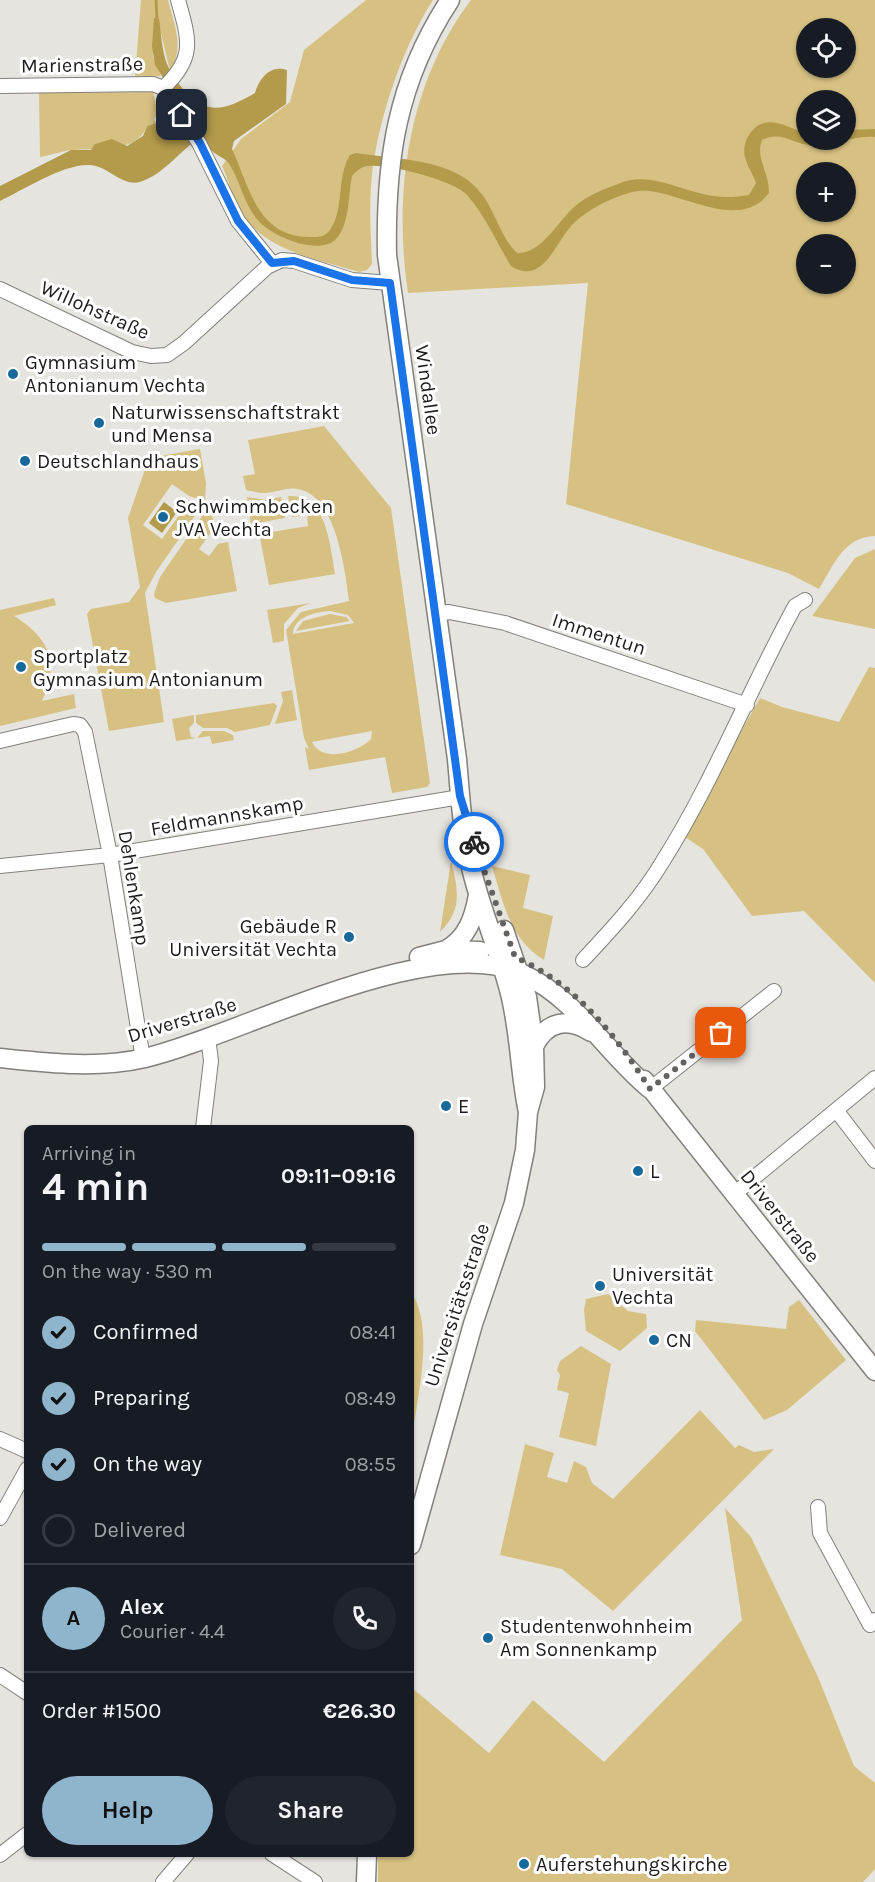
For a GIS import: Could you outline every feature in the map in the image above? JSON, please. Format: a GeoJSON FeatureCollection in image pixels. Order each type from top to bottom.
{"type":"FeatureCollection","features":[{"type":"Feature","properties":{"kind":"main road","name":"Windallee"},"geometry":{"type":"LineString","coordinates":[[450,0],[438,19],[410,77],[391,152],[388,173],[387,232],[390,283],[470,865],[479,893],[509,962]]}},
{"type":"Feature","properties":{"kind":"main road","name":"Windallee"},"geometry":{"type":"LineString","coordinates":[[460,796],[509,962]]}},
{"type":"Feature","properties":{"kind":"main road"},"geometry":{"type":"LineString","coordinates":[[446,950],[455,944],[471,923],[479,893]]}},
{"type":"Feature","properties":{"kind":"main road","name":"Driverstraße"},"geometry":{"type":"LineString","coordinates":[[371,980],[405,962],[446,950],[509,962],[550,976],[586,1005],[622,1046],[650,1089],[875,1371]]}},
{"type":"Feature","properties":{"kind":"main road","name":"Driverstraße"},"geometry":{"type":"LineString","coordinates":[[0,1058],[64,1064],[102,1064],[143,1059],[371,980],[441,964],[509,962],[556,994],[603,1038],[632,1074],[650,1089]]}},
{"type":"Feature","properties":{"kind":"main road","name":"Universitätsstraße"},"geometry":{"type":"LineString","coordinates":[[414,1534],[473,1324],[514,1203],[525,1150],[528,1112],[535,1087],[534,1046],[509,962]]}},
{"type":"Feature","properties":{"kind":"main road","name":"Universitätsstraße"},"geometry":{"type":"LineString","coordinates":[[509,962],[509,988],[520,1077],[528,1112]]}},
{"type":"Feature","properties":{"kind":"main road"},"geometry":{"type":"LineString","coordinates":[[534,1046],[546,1029],[564,1021],[580,1024],[603,1038]]}},
{"type":"Feature","properties":{"kind":"main road"},"geometry":{"type":"LineString","coordinates":[[366,1882],[367,1857]]}},
{"type":"Feature","properties":{"kind":"street"},"geometry":{"type":"LineString","coordinates":[[178,0],[188,35],[188,48],[186,60],[169,83],[238,221],[272,263],[294,261],[352,280],[390,283]]}},
{"type":"Feature","properties":{"kind":"street","name":"Marienstraße"},"geometry":{"type":"LineString","coordinates":[[0,86],[169,83]]}},
{"type":"Feature","properties":{"kind":"street","name":"Willohstraße"},"geometry":{"type":"LineString","coordinates":[[0,289],[132,352],[151,356],[167,355],[184,343],[272,263]]}},
{"type":"Feature","properties":{"kind":"street"},"geometry":{"type":"LineString","coordinates":[[583,960],[628,910],[663,862],[747,705],[795,606],[805,600]]}},
{"type":"Feature","properties":{"kind":"street","name":"Immentun"},"geometry":{"type":"LineString","coordinates":[[436,614],[449,612],[505,623],[747,705]]}},
{"type":"Feature","properties":{"kind":"street","name":"Dehlenkamp"},"geometry":{"type":"LineString","coordinates":[[0,741],[73,724],[80,725],[85,732],[110,855],[143,1059]]}},
{"type":"Feature","properties":{"kind":"street","name":"Feldmannskamp"},"geometry":{"type":"LineString","coordinates":[[0,866],[110,855],[460,796]]}},
{"type":"Feature","properties":{"kind":"street"},"geometry":{"type":"LineString","coordinates":[[650,1089],[774,991]]}},
{"type":"Feature","properties":{"kind":"street"},"geometry":{"type":"LineString","coordinates":[[203,1125],[211,1061],[208,1037]]}},
{"type":"Feature","properties":{"kind":"street"},"geometry":{"type":"LineString","coordinates":[[734,1195],[875,1078]]}},
{"type":"Feature","properties":{"kind":"street"},"geometry":{"type":"LineString","coordinates":[[836,1110],[875,1161]]}},
{"type":"Feature","properties":{"kind":"street"},"geometry":{"type":"LineString","coordinates":[[0,1439],[24,1450]]}},
{"type":"Feature","properties":{"kind":"street"},"geometry":{"type":"LineString","coordinates":[[0,1518],[24,1474]]}},
{"type":"Feature","properties":{"kind":"street"},"geometry":{"type":"LineString","coordinates":[[818,1508],[820,1533],[873,1627]]}},
{"type":"Feature","properties":{"kind":"street"},"geometry":{"type":"LineString","coordinates":[[0,1675],[24,1690]]}},
{"type":"Feature","properties":{"kind":"street"},"geometry":{"type":"LineString","coordinates":[[0,1855],[24,1836]]}},
{"type":"Feature","properties":{"kind":"street"},"geometry":{"type":"LineString","coordinates":[[163,1882],[184,1857]]}},
{"type":"Feature","properties":{"kind":"street"},"geometry":{"type":"LineString","coordinates":[[277,1857],[315,1882]]}},
{"type":"Feature","properties":{"kind":"shaded area"},"geometry":{"type":"Polygon","coordinates":[[[141,0],[168,0],[173,18],[178,45],[170,71],[161,33],[153,30],[153,57],[161,76],[135,77],[141,0]]]}},
{"type":"Feature","properties":{"kind":"shaded area"},"geometry":{"type":"Polygon","coordinates":[[[366,0],[433,0],[400,65],[384,115],[371,186],[372,264],[367,270],[359,272],[310,258],[265,237],[242,213],[222,166],[241,139],[290,102],[304,50],[366,0]]]}},
{"type":"Feature","properties":{"kind":"shaded area"},"geometry":{"type":"Polygon","coordinates":[[[471,0],[875,0],[875,536],[855,541],[847,547],[819,589],[788,573],[566,504],[588,283],[408,293],[404,255],[405,178],[410,140],[419,103],[432,67],[450,32],[471,0]]]}},
{"type":"Feature","properties":{"kind":"shaded area"},"geometry":{"type":"Polygon","coordinates":[[[154,18],[159,19],[167,64],[179,84],[196,102],[214,108],[233,104],[255,93],[262,78],[270,71],[287,70],[286,104],[234,141],[232,149],[258,207],[267,219],[292,235],[318,237],[330,230],[335,221],[346,164],[350,155],[356,153],[426,163],[459,175],[473,184],[484,197],[507,241],[517,253],[526,252],[541,243],[583,200],[628,181],[639,179],[658,181],[718,197],[749,195],[756,183],[744,155],[746,140],[755,128],[769,122],[784,125],[796,130],[796,142],[775,136],[762,140],[760,153],[769,193],[757,204],[744,209],[728,210],[649,191],[625,194],[599,205],[581,217],[571,226],[547,260],[531,271],[522,271],[511,266],[491,229],[467,195],[460,189],[435,178],[389,167],[365,167],[352,176],[344,224],[337,238],[329,244],[307,245],[282,237],[262,225],[256,218],[230,165],[212,151],[202,136],[165,168],[140,182],[133,183],[121,179],[96,166],[79,166],[55,173],[0,201],[0,186],[71,150],[91,150],[95,144],[112,139],[127,146],[143,136],[147,126],[156,123],[171,138],[194,127],[155,65],[152,46],[154,18]]]}},
{"type":"Feature","properties":{"kind":"shaded area"},"geometry":{"type":"Polygon","coordinates":[[[153,92],[158,113],[154,119],[156,123],[147,126],[142,135],[134,141],[115,148],[72,150],[40,157],[39,93],[153,92]]]}},
{"type":"Feature","properties":{"kind":"shaded area"},"geometry":{"type":"Polygon","coordinates":[[[875,129],[875,137],[856,139],[856,130],[875,129]]]}},
{"type":"Feature","properties":{"kind":"shaded area"},"geometry":{"type":"Polygon","coordinates":[[[324,426],[391,508],[430,783],[427,787],[392,793],[385,757],[309,770],[305,747],[309,749],[304,738],[286,630],[301,612],[349,601],[345,571],[330,518],[321,504],[310,494],[297,489],[264,493],[246,490],[243,476],[255,474],[248,440],[324,426]],[[330,611],[312,614],[301,620],[294,628],[293,634],[354,623],[348,615],[330,611]],[[372,731],[312,742],[324,753],[341,754],[365,744],[371,739],[372,731]]]}},
{"type":"Feature","properties":{"kind":"shaded area"},"geometry":{"type":"Polygon","coordinates":[[[200,449],[206,483],[205,501],[189,496],[172,484],[143,525],[162,539],[190,500],[203,504],[156,572],[145,593],[164,722],[109,731],[87,614],[91,609],[129,602],[140,587],[128,518],[149,458],[200,449]]]}},
{"type":"Feature","properties":{"kind":"shaded area"},"geometry":{"type":"Polygon","coordinates":[[[288,496],[301,497],[319,512],[328,536],[335,574],[269,585],[260,537],[253,538],[247,497],[266,500],[281,497],[285,518],[257,523],[259,534],[308,526],[307,515],[292,517],[288,496]]]}},
{"type":"Feature","properties":{"kind":"shaded area","name":"Schwimmbecken JVA Vechta"},"geometry":{"type":"Polygon","coordinates":[[[164,502],[177,512],[162,533],[149,523],[164,502]]]}},
{"type":"Feature","properties":{"kind":"shaded area"},"geometry":{"type":"Polygon","coordinates":[[[212,514],[214,528],[199,549],[209,556],[218,544],[228,542],[237,591],[166,603],[155,598],[154,594],[160,577],[203,515],[212,514]]]}},
{"type":"Feature","properties":{"kind":"shaded area"},"geometry":{"type":"Polygon","coordinates":[[[875,549],[875,629],[812,616],[855,558],[875,549]]]}},
{"type":"Feature","properties":{"kind":"shaded area"},"geometry":{"type":"Polygon","coordinates":[[[54,598],[56,605],[14,616],[36,633],[48,652],[50,674],[42,701],[74,694],[76,708],[0,726],[0,610],[54,598]]]}},
{"type":"Feature","properties":{"kind":"shaded area"},"geometry":{"type":"Polygon","coordinates":[[[311,603],[298,608],[284,624],[284,641],[273,643],[267,610],[311,603]]]}},
{"type":"Feature","properties":{"kind":"shaded area"},"geometry":{"type":"Polygon","coordinates":[[[330,614],[346,617],[350,621],[296,631],[303,621],[330,614]]]}},
{"type":"Feature","properties":{"kind":"shaded area"},"geometry":{"type":"Polygon","coordinates":[[[869,667],[875,668],[875,983],[804,911],[752,916],[703,849],[682,835],[760,698],[782,707],[839,722],[869,667]]]}},
{"type":"Feature","properties":{"kind":"shaded area"},"geometry":{"type":"Polygon","coordinates":[[[292,690],[297,720],[275,724],[283,701],[281,692],[292,690]]]}},
{"type":"Feature","properties":{"kind":"shaded area"},"geometry":{"type":"Polygon","coordinates":[[[274,703],[277,706],[270,725],[235,732],[227,728],[203,728],[196,723],[196,715],[274,703]]]}},
{"type":"Feature","properties":{"kind":"shaded area"},"geometry":{"type":"Polygon","coordinates":[[[194,715],[194,723],[189,728],[191,737],[197,738],[176,741],[172,719],[194,715]]]}},
{"type":"Feature","properties":{"kind":"shaded area"},"geometry":{"type":"Polygon","coordinates":[[[203,731],[224,731],[233,735],[234,740],[212,744],[210,736],[197,738],[203,731]]]}},
{"type":"Feature","properties":{"kind":"shaded area"},"geometry":{"type":"Polygon","coordinates":[[[451,861],[457,899],[452,916],[440,932],[451,861]]]}},
{"type":"Feature","properties":{"kind":"shaded area"},"geometry":{"type":"Polygon","coordinates":[[[492,866],[530,875],[523,908],[553,916],[544,960],[523,942],[509,919],[492,866]]]}},
{"type":"Feature","properties":{"kind":"shaded area"},"geometry":{"type":"Polygon","coordinates":[[[608,1294],[628,1311],[646,1314],[647,1328],[620,1351],[586,1331],[584,1310],[586,1299],[608,1294]]]}},
{"type":"Feature","properties":{"kind":"shaded area"},"geometry":{"type":"Polygon","coordinates":[[[414,1298],[422,1325],[420,1387],[414,1425],[414,1298]]]}},
{"type":"Feature","properties":{"kind":"shaded area"},"geometry":{"type":"Polygon","coordinates":[[[799,1300],[846,1360],[787,1410],[764,1420],[695,1331],[696,1320],[786,1329],[789,1307],[799,1300]]]}},
{"type":"Feature","properties":{"kind":"shaded area"},"geometry":{"type":"Polygon","coordinates":[[[581,1346],[611,1364],[596,1446],[559,1437],[569,1393],[557,1390],[560,1375],[557,1370],[560,1361],[581,1346]]]}},
{"type":"Feature","properties":{"kind":"shaded area"},"geometry":{"type":"Polygon","coordinates":[[[700,1410],[735,1448],[739,1445],[754,1452],[774,1449],[613,1611],[562,1569],[500,1555],[525,1444],[554,1453],[547,1477],[567,1483],[574,1461],[586,1467],[592,1483],[613,1499],[700,1410]]]}},
{"type":"Feature","properties":{"kind":"shaded area"},"geometry":{"type":"Polygon","coordinates":[[[725,1508],[751,1537],[818,1677],[854,1766],[875,1783],[875,1869],[863,1882],[378,1882],[378,1857],[414,1857],[414,1690],[489,1753],[533,1700],[604,1762],[742,1620],[725,1508]]]}},
{"type":"Feature","properties":{"kind":"waterway"},"geometry":{"type":"LineString","coordinates":[[156,0],[157,20]]}},
{"type":"Feature","properties":{"kind":"way so far"},"geometry":{"type":"LineString","coordinates":[[474,842],[503,929],[515,957],[550,976],[586,1005],[622,1046],[650,1089],[721,1033]]}},
{"type":"Feature","properties":{"kind":"place","name":"Gymnasium Antonianum Vechta"},"geometry":{"type":"Point","coordinates":[13,374]}},
{"type":"Feature","properties":{"kind":"place","name":"Naturwissenschaftstrakt und Mensa"},"geometry":{"type":"Point","coordinates":[99,423]}},
{"type":"Feature","properties":{"kind":"place","name":"Deutschlandhaus"},"geometry":{"type":"Point","coordinates":[25,461]}},
{"type":"Feature","properties":{"kind":"place","name":"Schwimmbecken JVA Vechta"},"geometry":{"type":"Point","coordinates":[163,517]}},
{"type":"Feature","properties":{"kind":"place","name":"Sportplatz Gymnasium Antonianum"},"geometry":{"type":"Point","coordinates":[21,667]}},
{"type":"Feature","properties":{"kind":"place","name":"Gebäude R Universität Vechta"},"geometry":{"type":"Point","coordinates":[349,937]}},
{"type":"Feature","properties":{"kind":"place","name":"E"},"geometry":{"type":"Point","coordinates":[446,1106]}},
{"type":"Feature","properties":{"kind":"place","name":"L"},"geometry":{"type":"Point","coordinates":[638,1171]}},
{"type":"Feature","properties":{"kind":"place","name":"Universität Vechta"},"geometry":{"type":"Point","coordinates":[600,1286]}},
{"type":"Feature","properties":{"kind":"place","name":"CN"},"geometry":{"type":"Point","coordinates":[654,1340]}},
{"type":"Feature","properties":{"kind":"place","name":"Studentenwohnheim Am Sonnenkamp"},"geometry":{"type":"Point","coordinates":[488,1638]}},
{"type":"Feature","properties":{"kind":"place","name":"Auferstehungskirche"},"geometry":{"type":"Point","coordinates":[524,1864]}},
{"type":"Feature","properties":{"kind":"route"},"geometry":{"type":"LineString","coordinates":[[182,115],[200,143],[238,221],[272,263],[282,260],[294,261],[352,280],[366,283],[390,283],[457,759],[460,796],[474,842]]}}]}
